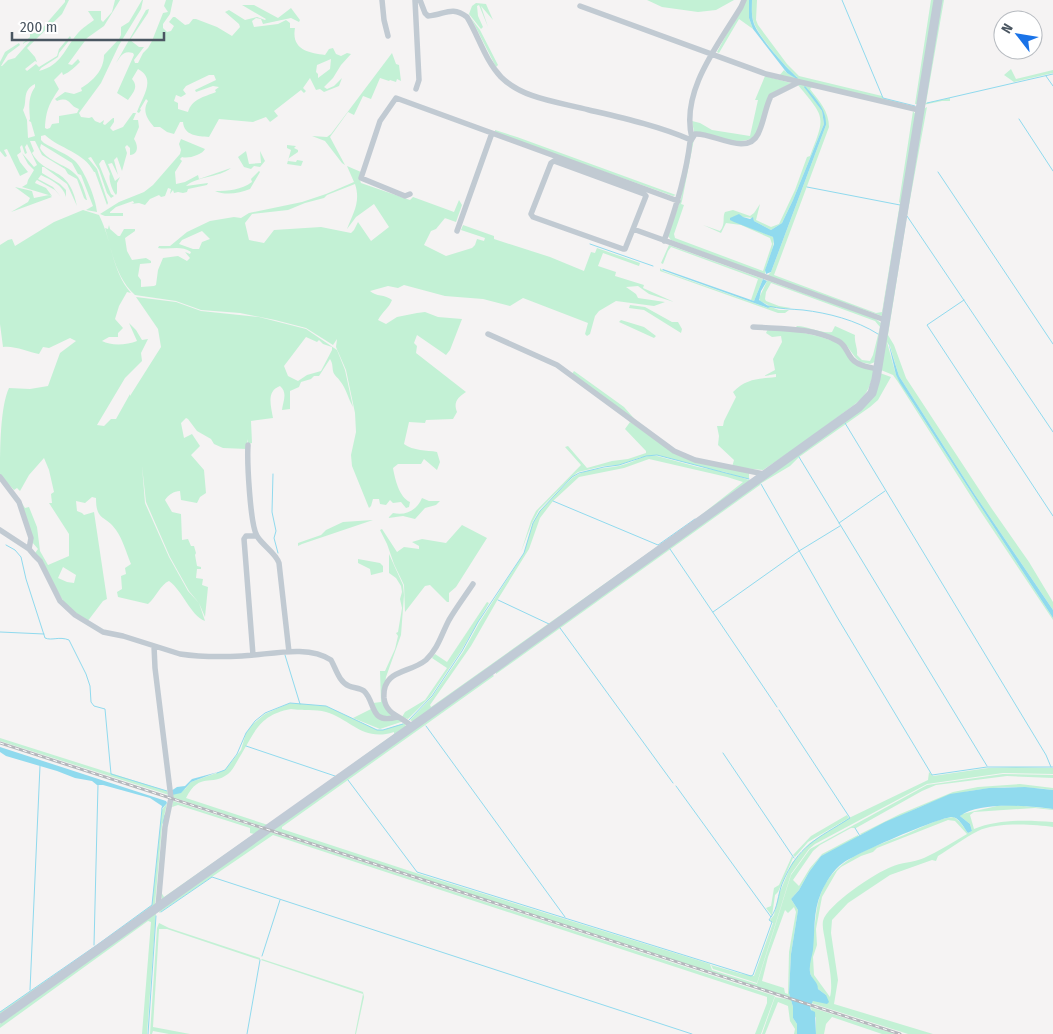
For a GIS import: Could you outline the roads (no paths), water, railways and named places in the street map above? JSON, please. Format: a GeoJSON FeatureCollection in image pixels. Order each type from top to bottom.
{"type":"FeatureCollection","features":[{"type":"Feature","properties":{"kind":"main road"},"geometry":{"type":"LineString","coordinates":[[0,1019],[412,727],[865,402],[872,393],[877,369],[938,0]]}},
{"type":"Feature","properties":{"kind":"street"},"geometry":{"type":"LineString","coordinates":[[382,0],[388,36]]}},
{"type":"Feature","properties":{"kind":"street"},"geometry":{"type":"LineString","coordinates":[[415,0],[419,80],[416,89]]}},
{"type":"Feature","properties":{"kind":"street"},"geometry":{"type":"LineString","coordinates":[[420,0],[428,16],[451,10],[459,12],[467,18],[493,67],[518,90],[533,96],[619,117],[692,139]]}},
{"type":"Feature","properties":{"kind":"street"},"geometry":{"type":"LineString","coordinates":[[664,241],[678,201],[692,139],[689,121],[692,99],[713,54],[744,0]]}},
{"type":"Feature","properties":{"kind":"street"},"geometry":{"type":"LineString","coordinates":[[580,6],[766,74],[919,110]]}},
{"type":"Feature","properties":{"kind":"street"},"geometry":{"type":"LineString","coordinates":[[692,139],[695,134],[700,134],[721,140],[748,143],[754,140],[758,134],[771,96],[799,82]]}},
{"type":"Feature","properties":{"kind":"street"},"geometry":{"type":"LineString","coordinates":[[410,194],[405,196],[361,178],[380,121],[396,98],[678,201]]}},
{"type":"Feature","properties":{"kind":"street"},"geometry":{"type":"LineString","coordinates":[[457,231],[492,133]]}},
{"type":"Feature","properties":{"kind":"street"},"geometry":{"type":"LineString","coordinates":[[554,161],[644,194],[646,196],[633,230],[625,249],[623,249],[533,217],[532,214],[551,164],[554,161]]}},
{"type":"Feature","properties":{"kind":"street"},"geometry":{"type":"LineString","coordinates":[[633,230],[885,320]]}},
{"type":"Feature","properties":{"kind":"street"},"geometry":{"type":"LineString","coordinates":[[753,327],[790,328],[821,334],[843,344],[852,359],[857,363],[877,369]]}},
{"type":"Feature","properties":{"kind":"street"},"geometry":{"type":"LineString","coordinates":[[488,334],[556,365],[674,451],[695,460],[764,474]]}},
{"type":"Feature","properties":{"kind":"street"},"geometry":{"type":"LineString","coordinates":[[248,445],[247,460],[254,529],[257,536],[277,558],[279,563],[289,652]]}},
{"type":"Feature","properties":{"kind":"street"},"geometry":{"type":"LineString","coordinates":[[0,477],[20,502],[31,538],[29,549]]}},
{"type":"Feature","properties":{"kind":"street"},"geometry":{"type":"LineString","coordinates":[[0,530],[29,549],[40,561],[52,589],[60,601],[75,615],[98,630],[192,656],[301,652],[328,658],[331,660],[344,684],[360,689],[366,694],[377,715],[387,718],[397,717]]}},
{"type":"Feature","properties":{"kind":"street"},"geometry":{"type":"LineString","coordinates":[[253,655],[244,539],[246,536],[257,536]]}},
{"type":"Feature","properties":{"kind":"street"},"geometry":{"type":"LineString","coordinates":[[412,727],[386,708],[384,699],[386,683],[391,677],[421,664],[433,652],[449,620],[473,584]]}},
{"type":"Feature","properties":{"kind":"street"},"geometry":{"type":"LineString","coordinates":[[154,646],[171,798],[165,827],[158,907]]}},
{"type":"Feature","properties":{"kind":"water"},"geometry":{"type":"Polygon","coordinates":[[[749,0],[752,0],[752,18],[761,37],[797,79],[787,73],[753,29],[749,18],[749,0]]]}},
{"type":"Feature","properties":{"kind":"water"},"geometry":{"type":"Polygon","coordinates":[[[805,86],[822,109],[826,125],[771,272],[766,274],[765,270],[774,244],[773,237],[734,222],[730,218],[739,214],[750,219],[753,217],[754,221],[771,230],[782,223],[824,124],[822,111],[805,86]]]}},
{"type":"Feature","properties":{"kind":"water"},"geometry":{"type":"Polygon","coordinates":[[[663,269],[754,301],[763,279],[767,281],[761,291],[759,300],[770,307],[768,308],[663,269]]]}},
{"type":"Feature","properties":{"kind":"water"},"geometry":{"type":"Polygon","coordinates":[[[888,341],[899,376],[975,495],[1053,610],[1053,618],[900,383],[896,375],[888,341]]]}},
{"type":"Feature","properties":{"kind":"water"},"geometry":{"type":"Polygon","coordinates":[[[0,747],[166,801],[167,803],[161,810],[162,806],[150,798],[97,785],[92,781],[75,778],[6,756],[0,752],[0,747]]]}},
{"type":"Feature","properties":{"kind":"water"},"geometry":{"type":"Polygon","coordinates":[[[218,772],[191,782],[181,793],[172,795],[171,791],[177,787],[185,786],[192,779],[218,772]]]}},
{"type":"Feature","properties":{"kind":"water"},"geometry":{"type":"Polygon","coordinates":[[[1025,787],[1053,790],[1053,809],[992,806],[969,811],[960,816],[970,824],[972,831],[968,833],[955,817],[944,819],[898,836],[851,858],[836,869],[830,876],[818,900],[810,966],[810,972],[818,989],[826,995],[829,1002],[827,1004],[813,1001],[810,1007],[815,1012],[816,1034],[797,1034],[797,1024],[793,1018],[793,1007],[789,993],[791,954],[798,910],[791,899],[821,856],[885,822],[950,794],[989,788],[1025,787]]]}},
{"type":"Feature","properties":{"kind":"waterway"},"geometry":{"type":"LineString","coordinates":[[842,0],[883,98],[915,106]]}},
{"type":"Feature","properties":{"kind":"waterway"},"geometry":{"type":"LineString","coordinates":[[927,103],[1053,74]]}},
{"type":"Feature","properties":{"kind":"waterway"},"geometry":{"type":"LineString","coordinates":[[1046,76],[1053,86]]}},
{"type":"Feature","properties":{"kind":"waterway"},"geometry":{"type":"LineString","coordinates":[[1019,119],[1053,171]]}},
{"type":"Feature","properties":{"kind":"waterway"},"geometry":{"type":"LineString","coordinates":[[938,172],[1053,344]]}},
{"type":"Feature","properties":{"kind":"waterway"},"geometry":{"type":"LineString","coordinates":[[807,187],[900,205]]}},
{"type":"Feature","properties":{"kind":"waterway"},"geometry":{"type":"LineString","coordinates":[[907,216],[1053,432]]}},
{"type":"Feature","properties":{"kind":"waterway"},"geometry":{"type":"LineString","coordinates":[[590,244],[653,266]]}},
{"type":"Feature","properties":{"kind":"waterway"},"geometry":{"type":"LineString","coordinates":[[964,300],[927,325],[1053,516]]}},
{"type":"Feature","properties":{"kind":"waterway"},"geometry":{"type":"LineString","coordinates":[[768,306],[832,315],[861,325],[878,334]]}},
{"type":"Feature","properties":{"kind":"waterway"},"geometry":{"type":"LineString","coordinates":[[845,423],[1046,755],[1051,767]]}},
{"type":"Feature","properties":{"kind":"waterway"},"geometry":{"type":"LineString","coordinates":[[409,720],[432,696],[524,553],[533,523],[540,511],[572,477],[579,473],[657,455],[749,479]]}},
{"type":"Feature","properties":{"kind":"waterway"},"geometry":{"type":"LineString","coordinates":[[799,457],[987,766]]}},
{"type":"Feature","properties":{"kind":"waterway"},"geometry":{"type":"LineString","coordinates":[[273,474],[272,512],[276,531],[274,538],[278,553]]}},
{"type":"Feature","properties":{"kind":"waterway"},"geometry":{"type":"LineString","coordinates":[[761,484],[837,617],[932,775],[987,767],[1053,767]]}},
{"type":"Feature","properties":{"kind":"waterway"},"geometry":{"type":"LineString","coordinates":[[839,523],[885,491]]}},
{"type":"Feature","properties":{"kind":"waterway"},"geometry":{"type":"LineString","coordinates":[[553,501],[658,545],[695,519]]}},
{"type":"Feature","properties":{"kind":"waterway"},"geometry":{"type":"LineString","coordinates":[[713,612],[799,551],[840,526]]}},
{"type":"Feature","properties":{"kind":"waterway"},"geometry":{"type":"LineString","coordinates":[[6,545],[15,550],[21,557],[45,638],[69,640],[86,674],[90,686],[91,702],[94,706],[105,709],[111,774],[167,791]]}},
{"type":"Feature","properties":{"kind":"waterway"},"geometry":{"type":"LineString","coordinates":[[670,549],[777,707]]}},
{"type":"Feature","properties":{"kind":"waterway"},"geometry":{"type":"LineString","coordinates":[[498,600],[549,624]]}},
{"type":"Feature","properties":{"kind":"waterway"},"geometry":{"type":"LineString","coordinates":[[560,628],[673,783]]}},
{"type":"Feature","properties":{"kind":"waterway"},"geometry":{"type":"LineString","coordinates":[[0,632],[44,634]]}},
{"type":"Feature","properties":{"kind":"waterway"},"geometry":{"type":"LineString","coordinates":[[285,655],[300,704]]}},
{"type":"Feature","properties":{"kind":"waterway"},"geometry":{"type":"LineString","coordinates":[[217,773],[225,770],[237,754],[246,733],[255,721],[265,713],[290,703],[326,706],[377,730],[403,724]]}},
{"type":"Feature","properties":{"kind":"waterway"},"geometry":{"type":"LineString","coordinates":[[676,786],[771,917],[782,884],[795,860],[810,844],[850,818],[779,710]]}},
{"type":"Feature","properties":{"kind":"waterway"},"geometry":{"type":"LineString","coordinates":[[426,726],[565,917]]}},
{"type":"Feature","properties":{"kind":"waterway"},"geometry":{"type":"LineString","coordinates":[[246,746],[335,776]]}},
{"type":"Feature","properties":{"kind":"waterway"},"geometry":{"type":"LineString","coordinates":[[723,753],[794,858]]}},
{"type":"Feature","properties":{"kind":"waterway"},"geometry":{"type":"LineString","coordinates":[[30,990],[40,766]]}},
{"type":"Feature","properties":{"kind":"waterway"},"geometry":{"type":"LineString","coordinates":[[348,780],[417,872],[751,976],[753,975],[772,922],[769,920],[771,917]]}},
{"type":"Feature","properties":{"kind":"waterway"},"geometry":{"type":"LineString","coordinates":[[94,945],[98,785]]}},
{"type":"Feature","properties":{"kind":"waterway"},"geometry":{"type":"LineString","coordinates":[[0,1012],[152,905],[162,809]]}},
{"type":"Feature","properties":{"kind":"waterway"},"geometry":{"type":"LineString","coordinates":[[163,823],[165,815]]}},
{"type":"Feature","properties":{"kind":"waterway"},"geometry":{"type":"LineString","coordinates":[[855,828],[860,836]]}},
{"type":"Feature","properties":{"kind":"waterway"},"geometry":{"type":"LineString","coordinates":[[161,912],[212,877],[692,1034]]}},
{"type":"Feature","properties":{"kind":"waterway"},"geometry":{"type":"LineString","coordinates":[[262,956],[280,900]]}},
{"type":"Feature","properties":{"kind":"waterway"},"geometry":{"type":"LineString","coordinates":[[148,1034],[156,916]]}},
{"type":"Feature","properties":{"kind":"waterway"},"geometry":{"type":"LineString","coordinates":[[247,1034],[260,960]]}},
{"type":"Feature","properties":{"kind":"railway"},"geometry":{"type":"LineString","coordinates":[[0,743],[900,1034]]}}]}
